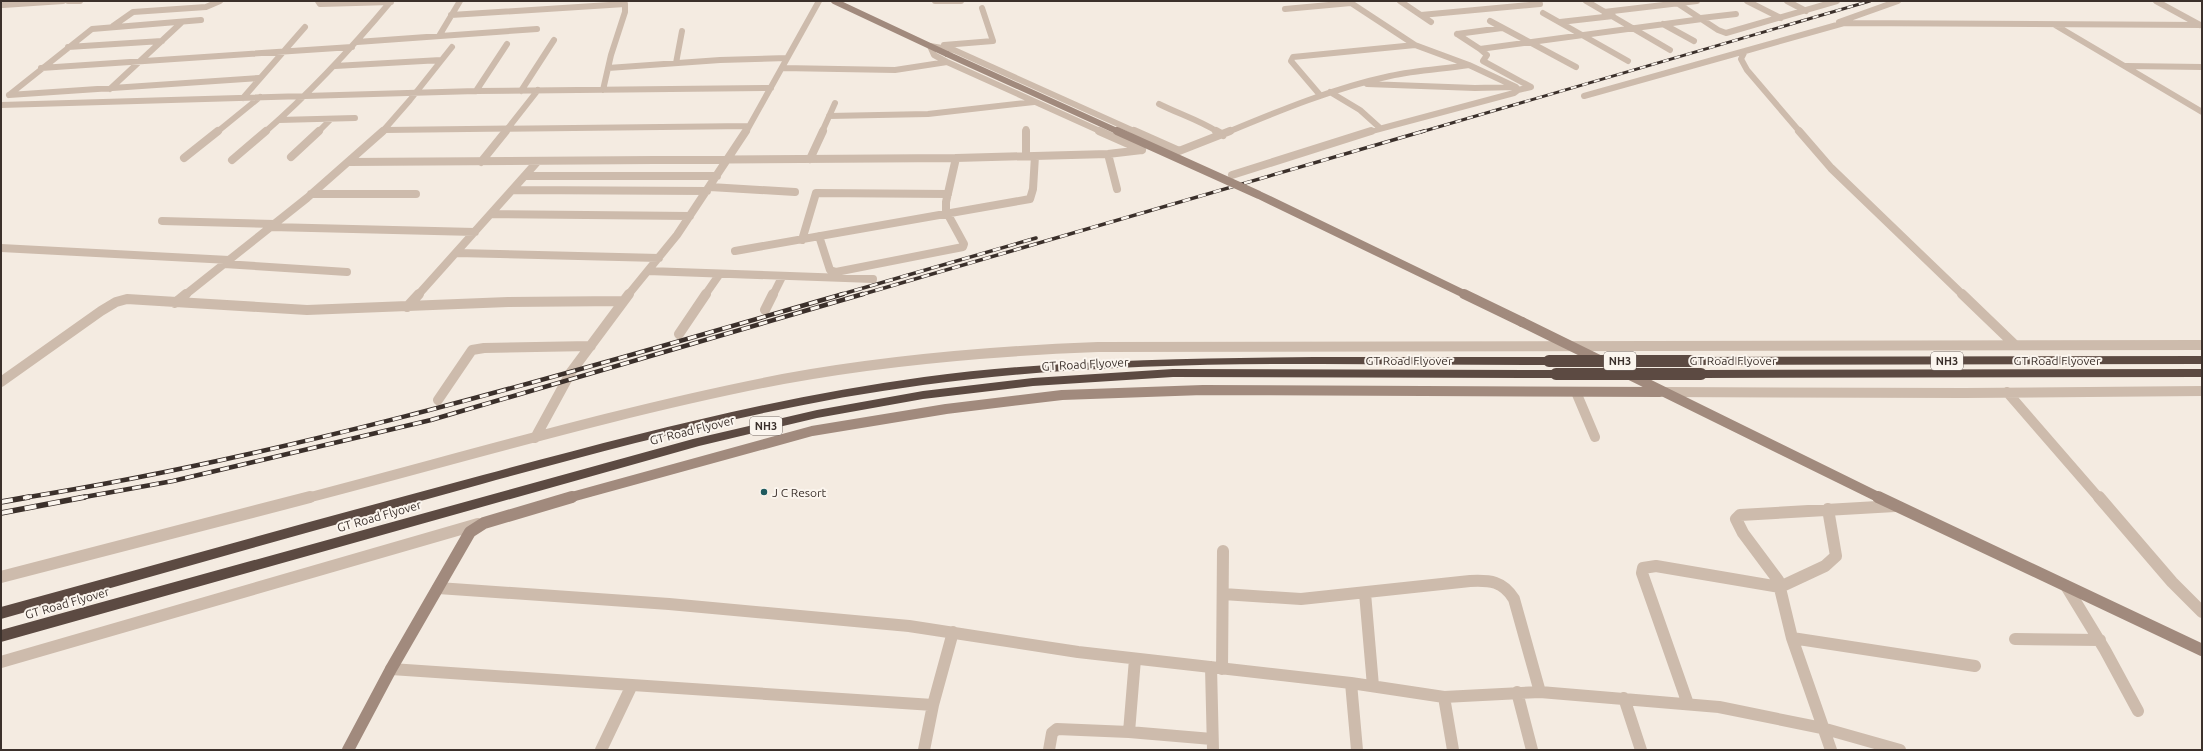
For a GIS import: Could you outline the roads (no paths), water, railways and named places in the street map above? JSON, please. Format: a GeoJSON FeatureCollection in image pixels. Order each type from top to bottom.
{"type":"FeatureCollection","features":[{"type":"Feature","properties":{"kind":"highway","name":"GT Road Flyover"},"geometry":{"type":"LineString","coordinates":[[1,613],[553,460],[697,423],[813,398],[925,381],[1032,369],[1174,362],[2202,360]]}},
{"type":"Feature","properties":{"kind":"highway","name":"GT Road Flyover"},"geometry":{"type":"LineString","coordinates":[[1,636],[698,442],[817,414],[923,395],[1033,382],[1173,373],[2202,373]]}},
{"type":"Feature","properties":{"kind":"street"},"geometry":{"type":"LineString","coordinates":[[3,5],[63,1]]}},
{"type":"Feature","properties":{"kind":"street"},"geometry":{"type":"LineString","coordinates":[[68,1],[80,1]]}},
{"type":"Feature","properties":{"kind":"street"},"geometry":{"type":"LineString","coordinates":[[113,26],[133,12],[206,7],[220,1]]}},
{"type":"Feature","properties":{"kind":"street"},"geometry":{"type":"LineString","coordinates":[[318,1],[320,4],[391,1]]}},
{"type":"Feature","properties":{"kind":"street"},"geometry":{"type":"LineString","coordinates":[[232,160],[306,96],[354,45],[391,1]]}},
{"type":"Feature","properties":{"kind":"street"},"geometry":{"type":"LineString","coordinates":[[439,36],[460,1]]}},
{"type":"Feature","properties":{"kind":"street"},"geometry":{"type":"LineString","coordinates":[[535,438],[556,397],[591,346],[623,301],[659,258],[717,176],[771,88],[819,1]]}},
{"type":"Feature","properties":{"kind":"street"},"geometry":{"type":"LineString","coordinates":[[834,1],[930,46],[954,50],[1179,152],[1330,92],[1397,74],[1470,65]]}},
{"type":"Feature","properties":{"kind":"street"},"geometry":{"type":"LineString","coordinates":[[935,1],[961,1]]}},
{"type":"Feature","properties":{"kind":"street"},"geometry":{"type":"LineString","coordinates":[[1400,1],[1431,22]]}},
{"type":"Feature","properties":{"kind":"street"},"geometry":{"type":"LineString","coordinates":[[1497,1],[1508,7]]}},
{"type":"Feature","properties":{"kind":"street"},"geometry":{"type":"LineString","coordinates":[[1586,1],[1670,50]]}},
{"type":"Feature","properties":{"kind":"street"},"geometry":{"type":"LineString","coordinates":[[1604,12],[1677,2],[1696,1]]}},
{"type":"Feature","properties":{"kind":"street"},"geometry":{"type":"LineString","coordinates":[[1747,1],[1781,18]]}},
{"type":"Feature","properties":{"kind":"street"},"geometry":{"type":"LineString","coordinates":[[1787,1],[1806,10]]}},
{"type":"Feature","properties":{"kind":"street"},"geometry":{"type":"LineString","coordinates":[[1677,2],[1718,30],[1726,33],[1837,1]]}},
{"type":"Feature","properties":{"kind":"street"},"geometry":{"type":"LineString","coordinates":[[1584,96],[1745,52],[1835,24],[1850,17],[1898,1]]}},
{"type":"Feature","properties":{"kind":"street"},"geometry":{"type":"LineString","coordinates":[[1835,24],[2202,26],[2156,1]]}},
{"type":"Feature","properties":{"kind":"street"},"geometry":{"type":"LineString","coordinates":[[1286,9],[1350,2],[1365,14],[1416,45],[1470,65],[1517,88]]}},
{"type":"Feature","properties":{"kind":"street"},"geometry":{"type":"LineString","coordinates":[[451,15],[625,4],[625,12],[603,90]]}},
{"type":"Feature","properties":{"kind":"street"},"geometry":{"type":"LineString","coordinates":[[1421,15],[1540,4]]}},
{"type":"Feature","properties":{"kind":"street"},"geometry":{"type":"LineString","coordinates":[[930,46],[993,41],[982,8]]}},
{"type":"Feature","properties":{"kind":"street"},"geometry":{"type":"LineString","coordinates":[[1542,13],[1628,61]]}},
{"type":"Feature","properties":{"kind":"street"},"geometry":{"type":"LineString","coordinates":[[1480,49],[1736,14]]}},
{"type":"Feature","properties":{"kind":"street"},"geometry":{"type":"LineString","coordinates":[[1560,22],[1612,16]]}},
{"type":"Feature","properties":{"kind":"street"},"geometry":{"type":"LineString","coordinates":[[1,101],[92,29],[113,26],[201,20]]}},
{"type":"Feature","properties":{"kind":"street"},"geometry":{"type":"LineString","coordinates":[[1490,20],[1526,42],[1576,67]]}},
{"type":"Feature","properties":{"kind":"street"},"geometry":{"type":"LineString","coordinates":[[95,102],[142,61],[182,22]]}},
{"type":"Feature","properties":{"kind":"street"},"geometry":{"type":"LineString","coordinates":[[1663,24],[1694,41]]}},
{"type":"Feature","properties":{"kind":"street"},"geometry":{"type":"LineString","coordinates":[[2056,26],[2202,112]]}},
{"type":"Feature","properties":{"kind":"street"},"geometry":{"type":"LineString","coordinates":[[243,98],[305,27]]}},
{"type":"Feature","properties":{"kind":"street"},"geometry":{"type":"LineString","coordinates":[[1361,84],[1476,88],[1531,87],[1483,60],[1487,55],[1457,33],[1502,28]]}},
{"type":"Feature","properties":{"kind":"street"},"geometry":{"type":"LineString","coordinates":[[41,68],[283,51],[439,36],[536,29]]}},
{"type":"Feature","properties":{"kind":"street"},"geometry":{"type":"LineString","coordinates":[[676,63],[682,31]]}},
{"type":"Feature","properties":{"kind":"street"},"geometry":{"type":"LineString","coordinates":[[521,90],[554,40]]}},
{"type":"Feature","properties":{"kind":"street"},"geometry":{"type":"LineString","coordinates":[[68,47],[162,41]]}},
{"type":"Feature","properties":{"kind":"street"},"geometry":{"type":"LineString","coordinates":[[476,91],[507,44]]}},
{"type":"Feature","properties":{"kind":"street"},"geometry":{"type":"LineString","coordinates":[[1320,95],[1292,61],[1293,57],[1416,45]]}},
{"type":"Feature","properties":{"kind":"street"},"geometry":{"type":"LineString","coordinates":[[930,46],[934,55],[947,58],[1259,195],[1522,322],[1660,392],[1895,506],[2202,650]]}},
{"type":"Feature","properties":{"kind":"street"},"geometry":{"type":"LineString","coordinates":[[175,303],[273,226],[349,162],[384,130],[418,93],[452,47]]}},
{"type":"Feature","properties":{"kind":"street"},"geometry":{"type":"LineString","coordinates":[[1355,58],[1428,49]]}},
{"type":"Feature","properties":{"kind":"street"},"geometry":{"type":"LineString","coordinates":[[1745,52],[1741,59],[1747,70],[1809,144],[2015,345]]}},
{"type":"Feature","properties":{"kind":"street"},"geometry":{"type":"LineString","coordinates":[[608,68],[787,58]]}},
{"type":"Feature","properties":{"kind":"street"},"geometry":{"type":"LineString","coordinates":[[349,162],[537,162],[956,158],[1108,154],[1142,150],[1034,102],[947,58],[895,70],[782,68]]}},
{"type":"Feature","properties":{"kind":"street"},"geometry":{"type":"LineString","coordinates":[[335,66],[441,60]]}},
{"type":"Feature","properties":{"kind":"street"},"geometry":{"type":"LineString","coordinates":[[2124,66],[2202,67]]}},
{"type":"Feature","properties":{"kind":"street"},"geometry":{"type":"LineString","coordinates":[[9,95],[259,78]]}},
{"type":"Feature","properties":{"kind":"street"},"geometry":{"type":"LineString","coordinates":[[1,106],[476,91],[771,88]]}},
{"type":"Feature","properties":{"kind":"street"},"geometry":{"type":"LineString","coordinates":[[1232,175],[1380,128],[1514,93],[1517,88]]}},
{"type":"Feature","properties":{"kind":"street"},"geometry":{"type":"LineString","coordinates":[[481,162],[538,90]]}},
{"type":"Feature","properties":{"kind":"street"},"geometry":{"type":"LineString","coordinates":[[1330,92],[1360,110],[1380,128]]}},
{"type":"Feature","properties":{"kind":"street"},"geometry":{"type":"LineString","coordinates":[[184,158],[260,97]]}},
{"type":"Feature","properties":{"kind":"street"},"geometry":{"type":"LineString","coordinates":[[829,116],[928,114],[1034,102]]}},
{"type":"Feature","properties":{"kind":"street"},"geometry":{"type":"LineString","coordinates":[[810,159],[835,103]]}},
{"type":"Feature","properties":{"kind":"street"},"geometry":{"type":"LineString","coordinates":[[1159,104],[1189,119],[1200,120],[1223,135]]}},
{"type":"Feature","properties":{"kind":"street"},"geometry":{"type":"LineString","coordinates":[[291,157],[331,118]]}},
{"type":"Feature","properties":{"kind":"street"},"geometry":{"type":"LineString","coordinates":[[279,120],[355,118]]}},
{"type":"Feature","properties":{"kind":"street"},"geometry":{"type":"LineString","coordinates":[[384,130],[507,130],[748,126]]}},
{"type":"Feature","properties":{"kind":"street"},"geometry":{"type":"LineString","coordinates":[[1026,129],[1026,156]]}},
{"type":"Feature","properties":{"kind":"street"},"geometry":{"type":"LineString","coordinates":[[1108,154],[1117,189]]}},
{"type":"Feature","properties":{"kind":"street"},"geometry":{"type":"LineString","coordinates":[[735,251],[1030,199],[1033,189],[1035,156]]}},
{"type":"Feature","properties":{"kind":"street"},"geometry":{"type":"LineString","coordinates":[[819,236],[830,270],[840,272],[963,246],[964,244],[946,214],[946,202],[956,158]]}},
{"type":"Feature","properties":{"kind":"street"},"geometry":{"type":"LineString","coordinates":[[407,307],[537,162]]}},
{"type":"Feature","properties":{"kind":"street"},"geometry":{"type":"LineString","coordinates":[[525,176],[717,176]]}},
{"type":"Feature","properties":{"kind":"street"},"geometry":{"type":"LineString","coordinates":[[513,190],[708,189],[795,192]]}},
{"type":"Feature","properties":{"kind":"street"},"geometry":{"type":"LineString","coordinates":[[802,240],[816,193],[948,194]]}},
{"type":"Feature","properties":{"kind":"street"},"geometry":{"type":"LineString","coordinates":[[311,194],[416,194]]}},
{"type":"Feature","properties":{"kind":"street"},"geometry":{"type":"LineString","coordinates":[[491,214],[690,216]]}},
{"type":"Feature","properties":{"kind":"street"},"geometry":{"type":"LineString","coordinates":[[162,221],[475,232]]}},
{"type":"Feature","properties":{"kind":"street"},"geometry":{"type":"LineString","coordinates":[[1,248],[227,262],[346,272]]}},
{"type":"Feature","properties":{"kind":"street"},"geometry":{"type":"LineString","coordinates":[[457,253],[659,258]]}},
{"type":"Feature","properties":{"kind":"street"},"geometry":{"type":"LineString","coordinates":[[648,271],[782,278],[874,278]]}},
{"type":"Feature","properties":{"kind":"street"},"geometry":{"type":"LineString","coordinates":[[679,334],[719,275]]}},
{"type":"Feature","properties":{"kind":"street"},"geometry":{"type":"LineString","coordinates":[[765,310],[782,278]]}},
{"type":"Feature","properties":{"kind":"street"},"geometry":{"type":"LineString","coordinates":[[1,382],[45,349],[116,302],[130,298],[175,303],[307,310],[508,302],[623,301]]}},
{"type":"Feature","properties":{"kind":"street"},"geometry":{"type":"LineString","coordinates":[[1,577],[535,438],[755,385],[854,368],[1004,352],[1098,346],[2202,345]]}},
{"type":"Feature","properties":{"kind":"street"},"geometry":{"type":"LineString","coordinates":[[438,400],[472,350],[484,348],[591,346]]}},
{"type":"Feature","properties":{"kind":"street"},"geometry":{"type":"LineString","coordinates":[[1,662],[645,476],[812,431],[946,410],[1062,395],[1203,390],[1576,392],[2202,391]]}},
{"type":"Feature","properties":{"kind":"street"},"geometry":{"type":"LineString","coordinates":[[1576,392],[1595,437]]}},
{"type":"Feature","properties":{"kind":"street"},"geometry":{"type":"LineString","coordinates":[[2007,392],[2172,582],[2202,612]]}},
{"type":"Feature","properties":{"kind":"street"},"geometry":{"type":"LineString","coordinates":[[1831,750],[1822,728],[1792,638],[1780,587],[1774,572],[1743,533],[1736,519],[1740,514],[1895,506]]}},
{"type":"Feature","properties":{"kind":"street"},"geometry":{"type":"LineString","coordinates":[[1688,704],[1642,573],[1643,568],[1647,566],[1656,566],[1780,587],[1825,566],[1836,556],[1828,509]]}},
{"type":"Feature","properties":{"kind":"street"},"geometry":{"type":"LineString","coordinates":[[348,750],[391,668],[463,542],[470,532],[484,523]]}},
{"type":"Feature","properties":{"kind":"street"},"geometry":{"type":"LineString","coordinates":[[1048,750],[1051,737],[1057,729],[1129,732],[1213,745],[1223,594],[1224,551]]}},
{"type":"Feature","properties":{"kind":"street"},"geometry":{"type":"LineString","coordinates":[[1223,594],[1289,599],[1365,593],[1470,581],[1498,582],[1508,589],[1514,599],[1540,692]]}},
{"type":"Feature","properties":{"kind":"street"},"geometry":{"type":"LineString","coordinates":[[2066,586],[2100,640],[2138,711]]}},
{"type":"Feature","properties":{"kind":"street"},"geometry":{"type":"LineString","coordinates":[[438,588],[669,604],[953,632],[1135,658],[1351,683],[1444,697],[1540,692],[1688,704],[1742,711],[1822,728],[1900,750]]}},
{"type":"Feature","properties":{"kind":"street"},"geometry":{"type":"LineString","coordinates":[[1365,593],[1373,686]]}},
{"type":"Feature","properties":{"kind":"street"},"geometry":{"type":"LineString","coordinates":[[924,750],[933,706],[953,632]]}},
{"type":"Feature","properties":{"kind":"street"},"geometry":{"type":"LineString","coordinates":[[1792,638],[1975,666]]}},
{"type":"Feature","properties":{"kind":"street"},"geometry":{"type":"LineString","coordinates":[[2015,639],[2100,640]]}},
{"type":"Feature","properties":{"kind":"street"},"geometry":{"type":"LineString","coordinates":[[1129,732],[1135,658]]}},
{"type":"Feature","properties":{"kind":"street"},"geometry":{"type":"LineString","coordinates":[[391,668],[933,706]]}},
{"type":"Feature","properties":{"kind":"street"},"geometry":{"type":"LineString","coordinates":[[1351,683],[1357,750]]}},
{"type":"Feature","properties":{"kind":"street"},"geometry":{"type":"LineString","coordinates":[[601,750],[632,685]]}},
{"type":"Feature","properties":{"kind":"street"},"geometry":{"type":"LineString","coordinates":[[1517,692],[1532,750]]}},
{"type":"Feature","properties":{"kind":"street"},"geometry":{"type":"LineString","coordinates":[[1444,697],[1453,750]]}},
{"type":"Feature","properties":{"kind":"street"},"geometry":{"type":"LineString","coordinates":[[1624,698],[1641,750]]}},
{"type":"Feature","properties":{"kind":"railway"},"geometry":{"type":"LineString","coordinates":[[1421,132],[1870,1]]}},
{"type":"Feature","properties":{"kind":"railway"},"geometry":{"type":"LineString","coordinates":[[860,295],[1424,131]]}},
{"type":"Feature","properties":{"kind":"railway"},"geometry":{"type":"LineString","coordinates":[[839,295],[1036,238]]}},
{"type":"Feature","properties":{"kind":"railway"},"geometry":{"type":"LineString","coordinates":[[23,498],[127,480],[334,434],[538,381],[843,294]]}},
{"type":"Feature","properties":{"kind":"railway"},"geometry":{"type":"LineString","coordinates":[[79,498],[173,481],[431,420],[863,294]]}},
{"type":"Feature","properties":{"kind":"railway"},"geometry":{"type":"LineString","coordinates":[[1,502],[29,497]]}},
{"type":"Feature","properties":{"kind":"railway"},"geometry":{"type":"LineString","coordinates":[[1,513],[85,497]]}},
{"type":"Feature","properties":{"kind":"place","name":"J C Resort"},"geometry":{"type":"Point","coordinates":[764,492]}}]}
